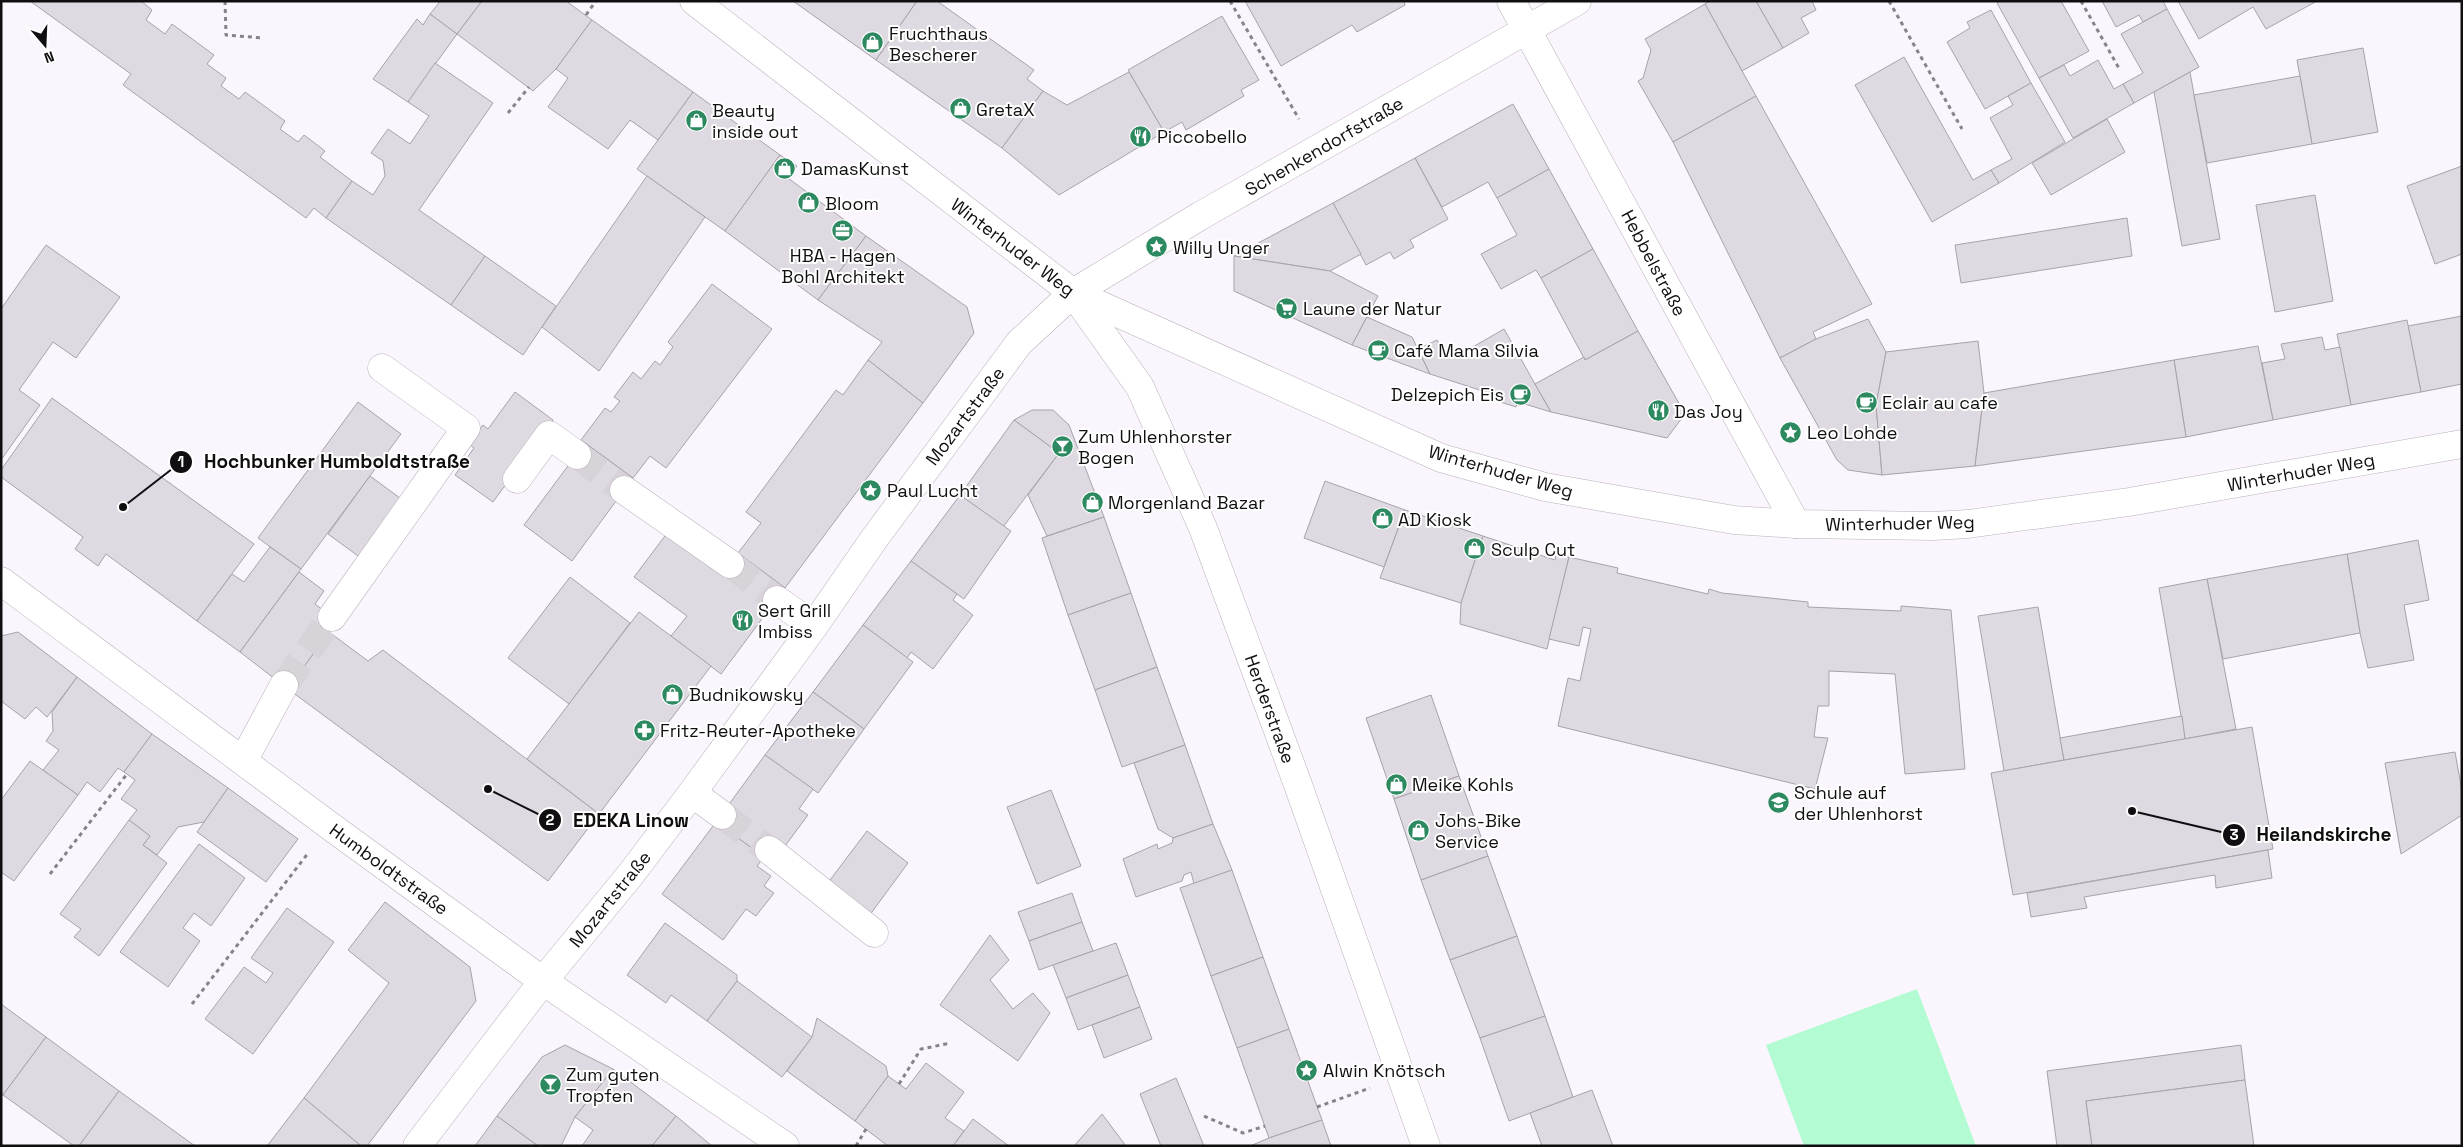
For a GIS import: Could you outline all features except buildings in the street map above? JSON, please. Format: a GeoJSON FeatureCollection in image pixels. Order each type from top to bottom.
{"type":"FeatureCollection","features":[{"type":"Feature","properties":{"kind":"street","name":"Winterhuder Weg"},"geometry":{"type":"LineString","coordinates":[[694,1],[1073,294],[1441,458],[1545,487],[1734,520],[1796,524],[1933,526],[1968,524],[2129,502],[2462,444]]}},
{"type":"Feature","properties":{"kind":"street","name":"Hebbelstraße"},"geometry":{"type":"LineString","coordinates":[[1511,1],[1796,524]]}},
{"type":"Feature","properties":{"kind":"street","name":"Schenkendorfstraße"},"geometry":{"type":"LineString","coordinates":[[1073,294],[1200,216],[1577,1]]}},
{"type":"Feature","properties":{"kind":"street","name":"Mozartstraße"},"geometry":{"type":"LineString","coordinates":[[417,1146],[543,980],[631,874],[692,793],[814,626],[874,539],[1019,343],[1073,294]]}},
{"type":"Feature","properties":{"kind":"street","name":"Herderstraße"},"geometry":{"type":"LineString","coordinates":[[1073,294],[1140,387],[1203,528],[1297,782],[1426,1146]]}},
{"type":"Feature","properties":{"kind":"street"},"geometry":{"type":"LineString","coordinates":[[332,617],[466,428],[382,368]]}},
{"type":"Feature","properties":{"kind":"street"},"geometry":{"type":"LineString","coordinates":[[517,479],[549,435],[576,455]]}},
{"type":"Feature","properties":{"kind":"street"},"geometry":{"type":"LineString","coordinates":[[624,490],[730,564]]}},
{"type":"Feature","properties":{"kind":"street","name":"Humboldtstraße"},"geometry":{"type":"LineString","coordinates":[[1,581],[330,826],[543,980],[785,1146]]}},
{"type":"Feature","properties":{"kind":"street"},"geometry":{"type":"LineString","coordinates":[[777,600],[814,626]]}},
{"type":"Feature","properties":{"kind":"street"},"geometry":{"type":"LineString","coordinates":[[243,761],[284,685]]}},
{"type":"Feature","properties":{"kind":"street"},"geometry":{"type":"LineString","coordinates":[[692,793],[722,815]]}},
{"type":"Feature","properties":{"kind":"street"},"geometry":{"type":"LineString","coordinates":[[769,850],[874,932]]}},
{"type":"Feature","properties":{"kind":"path"},"geometry":{"type":"LineString","coordinates":[[225,1],[226,35],[263,38]]}},
{"type":"Feature","properties":{"kind":"path"},"geometry":{"type":"LineString","coordinates":[[586,15],[596,1]]}},
{"type":"Feature","properties":{"kind":"path"},"geometry":{"type":"LineString","coordinates":[[1230,1],[1317,150]]}},
{"type":"Feature","properties":{"kind":"path"},"geometry":{"type":"LineString","coordinates":[[1889,1],[1962,129]]}},
{"type":"Feature","properties":{"kind":"path"},"geometry":{"type":"LineString","coordinates":[[2081,1],[2120,70]]}},
{"type":"Feature","properties":{"kind":"path"},"geometry":{"type":"LineString","coordinates":[[508,113],[529,88]]}},
{"type":"Feature","properties":{"kind":"path"},"geometry":{"type":"LineString","coordinates":[[50,874],[127,774]]}},
{"type":"Feature","properties":{"kind":"path"},"geometry":{"type":"LineString","coordinates":[[192,1004],[330,826]]}},
{"type":"Feature","properties":{"kind":"path"},"geometry":{"type":"LineString","coordinates":[[898,1084],[921,1050],[951,1043]]}},
{"type":"Feature","properties":{"kind":"path"},"geometry":{"type":"LineString","coordinates":[[1317,1107],[1401,1078]]}},
{"type":"Feature","properties":{"kind":"path"},"geometry":{"type":"LineString","coordinates":[[1204,1116],[1244,1132],[1265,1126]]}},
{"type":"Feature","properties":{"kind":"path"},"geometry":{"type":"LineString","coordinates":[[856,1146],[866,1129]]}},
{"type":"Feature","properties":{"kind":"green space"},"geometry":{"type":"Polygon","coordinates":[[[1917,989],[1976,1146],[1804,1146],[1766,1045],[1917,989]]]}},
{"type":"Feature","properties":{"kind":"tunnel"},"geometry":{"type":"LineString","coordinates":[[577,455],[624,490]]}},
{"type":"Feature","properties":{"kind":"tunnel"},"geometry":{"type":"LineString","coordinates":[[730,564],[777,600]]}},
{"type":"Feature","properties":{"kind":"tunnel"},"geometry":{"type":"LineString","coordinates":[[284,685],[332,617]]}},
{"type":"Feature","properties":{"kind":"tunnel"},"geometry":{"type":"LineString","coordinates":[[722,815],[769,850]]}},
{"type":"Feature","properties":{"kind":"place","name":"Fruchthaus Bescherer"},"geometry":{"type":"Point","coordinates":[873,43]}},
{"type":"Feature","properties":{"kind":"place","name":"GretaX"},"geometry":{"type":"Point","coordinates":[960,109]}},
{"type":"Feature","properties":{"kind":"place","name":"Beauty inside out"},"geometry":{"type":"Point","coordinates":[696,120]}},
{"type":"Feature","properties":{"kind":"place","name":"Piccobello"},"geometry":{"type":"Point","coordinates":[1141,136]}},
{"type":"Feature","properties":{"kind":"place","name":"DamasKunst"},"geometry":{"type":"Point","coordinates":[785,168]}},
{"type":"Feature","properties":{"kind":"place","name":"Bloom"},"geometry":{"type":"Point","coordinates":[809,203]}},
{"type":"Feature","properties":{"kind":"place","name":"HBA - Hagen Bohl Architekt"},"geometry":{"type":"Point","coordinates":[843,230]}},
{"type":"Feature","properties":{"kind":"place","name":"Willy Unger"},"geometry":{"type":"Point","coordinates":[1157,247]}},
{"type":"Feature","properties":{"kind":"place","name":"Laune der Natur"},"geometry":{"type":"Point","coordinates":[1287,308]}},
{"type":"Feature","properties":{"kind":"place","name":"Café Mama Silvia"},"geometry":{"type":"Point","coordinates":[1378,350]}},
{"type":"Feature","properties":{"kind":"place","name":"Delzepich Eis"},"geometry":{"type":"Point","coordinates":[1520,394]}},
{"type":"Feature","properties":{"kind":"place","name":"Eclair au cafe"},"geometry":{"type":"Point","coordinates":[1866,402]}},
{"type":"Feature","properties":{"kind":"place","name":"Das Joy"},"geometry":{"type":"Point","coordinates":[1658,411]}},
{"type":"Feature","properties":{"kind":"place","name":"Leo Lohde"},"geometry":{"type":"Point","coordinates":[1791,432]}},
{"type":"Feature","properties":{"kind":"place","name":"Zum Uhlenhorster Bogen"},"geometry":{"type":"Point","coordinates":[1062,446]}},
{"type":"Feature","properties":{"kind":"place","name":"Paul Lucht"},"geometry":{"type":"Point","coordinates":[871,490]}},
{"type":"Feature","properties":{"kind":"place","name":"Morgenland Bazar"},"geometry":{"type":"Point","coordinates":[1092,502]}},
{"type":"Feature","properties":{"kind":"place","name":"Hochbunker Humboldtstraße"},"geometry":{"type":"Point","coordinates":[123,507]}},
{"type":"Feature","properties":{"kind":"place","name":"AD Kiosk"},"geometry":{"type":"Point","coordinates":[1382,519]}},
{"type":"Feature","properties":{"kind":"place","name":"Sculp Cut"},"geometry":{"type":"Point","coordinates":[1475,549]}},
{"type":"Feature","properties":{"kind":"place","name":"Sert Grill Imbiss"},"geometry":{"type":"Point","coordinates":[742,620]}},
{"type":"Feature","properties":{"kind":"place","name":"Budnikowsky"},"geometry":{"type":"Point","coordinates":[673,694]}},
{"type":"Feature","properties":{"kind":"place","name":"Fritz-Reuter-Apotheke"},"geometry":{"type":"Point","coordinates":[644,730]}},
{"type":"Feature","properties":{"kind":"place","name":"Meike Kohls"},"geometry":{"type":"Point","coordinates":[1396,784]}},
{"type":"Feature","properties":{"kind":"place","name":"EDEKA Linow"},"geometry":{"type":"Point","coordinates":[488,789]}},
{"type":"Feature","properties":{"kind":"place","name":"Schule auf der Uhlenhorst"},"geometry":{"type":"Point","coordinates":[1778,802]}},
{"type":"Feature","properties":{"kind":"place","name":"Heilandskirche"},"geometry":{"type":"Point","coordinates":[2132,811]}},
{"type":"Feature","properties":{"kind":"place","name":"Johs-Bike Service"},"geometry":{"type":"Point","coordinates":[1419,830]}},
{"type":"Feature","properties":{"kind":"place","name":"Alwin Knötsch"},"geometry":{"type":"Point","coordinates":[1307,1070]}},
{"type":"Feature","properties":{"kind":"place","name":"Zum guten Tropfen"},"geometry":{"type":"Point","coordinates":[550,1084]}}]}
